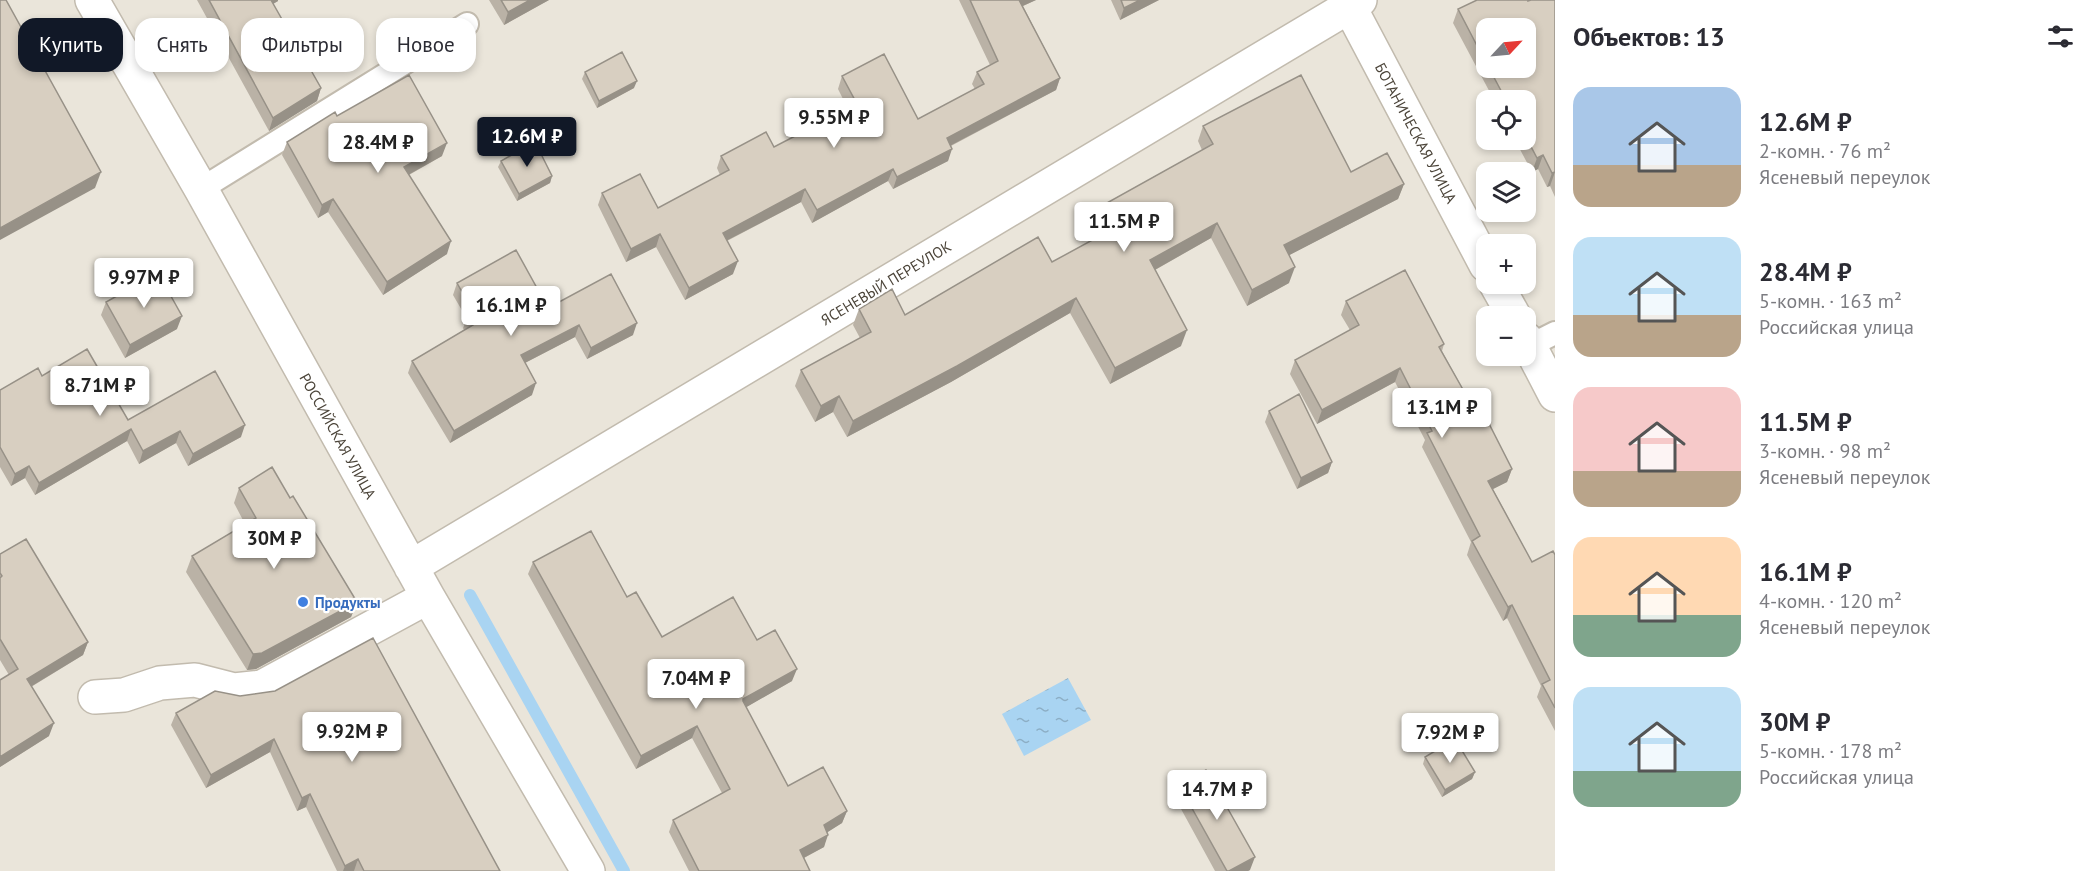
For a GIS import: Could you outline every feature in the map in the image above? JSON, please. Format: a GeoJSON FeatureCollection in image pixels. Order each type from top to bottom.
{"type":"FeatureCollection","features":[{"type":"Feature","properties":{"kind":"street","name":"РОССИЙСКАЯ УЛИЦА"},"geometry":{"type":"LineString","coordinates":[[92,0],[201,189],[428,597],[588,871]]}},
{"type":"Feature","properties":{"kind":"street","name":"БОТАНИЧЕСКАЯ УЛИЦА"},"geometry":{"type":"LineString","coordinates":[[1352,2],[1476,245]]}},
{"type":"Feature","properties":{"kind":"street","name":"ЯСЕНЕВЫЙ ПЕРЕУЛОК"},"geometry":{"type":"LineString","coordinates":[[411,567],[1352,2]]}},
{"type":"Feature","properties":{"kind":"street"},"geometry":{"type":"LineString","coordinates":[[1537,339],[1555,394]]}},
{"type":"Feature","properties":{"kind":"street"},"geometry":{"type":"LineString","coordinates":[[95,697],[124,695],[160,684],[195,680],[234,690],[261,687],[428,597]]}},
{"type":"Feature","properties":{"kind":"lane"},"geometry":{"type":"LineString","coordinates":[[201,189],[390,72]]}},
{"type":"Feature","properties":{"kind":"shaded area"},"geometry":{"type":"Polygon","coordinates":[[[0,0],[1555,0],[1555,871],[0,871],[0,0]]]}},
{"type":"Feature","properties":{"kind":"water"},"geometry":{"type":"Polygon","coordinates":[[[1068,678],[1091,720],[1024,756],[1002,714],[1068,678]]]}},
{"type":"Feature","properties":{"kind":"building"},"geometry":{"type":"Polygon","coordinates":[[[0,0],[6,0],[18,22],[18,72],[46,72],[101,172],[0,228],[0,0]]]}},
{"type":"Feature","properties":{"kind":"building"},"geometry":{"type":"Polygon","coordinates":[[[209,0],[271,0],[281,18],[241,18],[241,59],[229,37],[229,18],[219,18],[209,0]]]}},
{"type":"Feature","properties":{"kind":"building"},"geometry":{"type":"Polygon","coordinates":[[[501,0],[530,0],[508,12],[501,0]]]}},
{"type":"Feature","properties":{"kind":"building"},"geometry":{"type":"Polygon","coordinates":[[[970,0],[1019,0],[1060,78],[947,138],[952,149],[897,177],[893,169],[817,210],[805,189],[723,233],[738,261],[689,288],[660,234],[631,249],[602,193],[640,174],[658,208],[729,170],[721,156],[766,132],[774,147],[857,104],[842,76],[884,54],[918,119],[984,84],[977,72],[998,61],[970,0]]]}},
{"type":"Feature","properties":{"kind":"building"},"geometry":{"type":"Polygon","coordinates":[[[1121,0],[1140,0],[1124,8],[1121,0]]]}},
{"type":"Feature","properties":{"kind":"building"},"geometry":{"type":"Polygon","coordinates":[[[1477,0],[1555,0],[1555,172],[1552,173],[1543,155],[1537,158],[1533,150],[1536,150],[1536,90],[1501,90],[1494,78],[1536,78],[1536,18],[1476,18],[1476,44],[1458,9],[1477,0]]]}},
{"type":"Feature","properties":{"kind":"building"},"geometry":{"type":"Polygon","coordinates":[[[622,52],[637,81],[599,101],[585,72],[622,52]]]}},
{"type":"Feature","properties":{"kind":"building"},"geometry":{"type":"Polygon","coordinates":[[[248,72],[312,72],[321,88],[273,118],[248,72]]]}},
{"type":"Feature","properties":{"kind":"building"},"geometry":{"type":"Polygon","coordinates":[[[409,75],[447,143],[404,167],[451,241],[387,282],[333,199],[322,205],[287,142],[335,112],[337,116],[409,75]]]}},
{"type":"Feature","properties":{"kind":"building"},"geometry":{"type":"Polygon","coordinates":[[[1301,75],[1351,172],[1387,153],[1404,184],[1284,245],[1295,267],[1252,290],[1217,223],[1150,260],[1187,330],[1115,368],[1076,298],[957,366],[853,421],[839,396],[821,406],[801,370],[871,332],[859,309],[892,289],[905,315],[1038,237],[1052,262],[1109,231],[1096,209],[1213,144],[1203,126],[1301,75]]]}},
{"type":"Feature","properties":{"kind":"building"},"geometry":{"type":"Polygon","coordinates":[[[535,142],[552,176],[519,194],[501,161],[535,142]]]}},
{"type":"Feature","properties":{"kind":"building"},"geometry":{"type":"Polygon","coordinates":[[[516,250],[548,308],[611,274],[637,323],[591,348],[579,325],[521,355],[536,383],[454,431],[412,361],[473,325],[468,317],[474,313],[457,283],[516,250]]]}},
{"type":"Feature","properties":{"kind":"building"},"geometry":{"type":"Polygon","coordinates":[[[1405,270],[1444,344],[1439,347],[1474,409],[1480,406],[1512,469],[1488,481],[1532,562],[1553,551],[1555,555],[1555,708],[1542,684],[1550,680],[1512,605],[1508,607],[1472,541],[1480,536],[1427,433],[1432,431],[1400,368],[1322,410],[1295,360],[1359,325],[1346,301],[1405,270]]]}},
{"type":"Feature","properties":{"kind":"building"},"geometry":{"type":"Polygon","coordinates":[[[158,273],[182,316],[130,345],[106,302],[158,273]]]}},
{"type":"Feature","properties":{"kind":"building"},"geometry":{"type":"Polygon","coordinates":[[[87,349],[128,420],[215,371],[245,425],[193,454],[180,431],[143,451],[131,429],[39,483],[29,466],[15,474],[0,447],[0,390],[38,368],[42,376],[87,349]]]}},
{"type":"Feature","properties":{"kind":"building"},"geometry":{"type":"Polygon","coordinates":[[[1299,394],[1332,462],[1301,478],[1269,411],[1299,394]]]}},
{"type":"Feature","properties":{"kind":"building"},"geometry":{"type":"Polygon","coordinates":[[[272,467],[290,498],[293,496],[357,602],[262,653],[253,654],[192,556],[256,518],[239,488],[272,467]]]}},
{"type":"Feature","properties":{"kind":"building"},"geometry":{"type":"Polygon","coordinates":[[[591,531],[627,597],[636,592],[662,637],[733,597],[757,640],[775,630],[797,669],[743,701],[788,786],[823,767],[847,811],[824,825],[828,835],[800,850],[810,871],[699,871],[673,820],[730,789],[697,726],[641,756],[533,562],[591,531]]]}},
{"type":"Feature","properties":{"kind":"building"},"geometry":{"type":"Polygon","coordinates":[[[26,539],[88,642],[27,679],[54,723],[0,757],[0,680],[18,669],[0,639],[0,578],[2,576],[0,554],[26,539]]]}},
{"type":"Feature","properties":{"kind":"building"},"geometry":{"type":"Polygon","coordinates":[[[373,638],[500,871],[364,871],[358,859],[345,866],[310,794],[302,798],[274,739],[211,775],[176,713],[215,691],[240,696],[275,691],[373,638]]]}},
{"type":"Feature","properties":{"kind":"building"},"geometry":{"type":"Polygon","coordinates":[[[1455,739],[1475,772],[1445,790],[1425,757],[1455,739]]]}},
{"type":"Feature","properties":{"kind":"building"},"geometry":{"type":"Polygon","coordinates":[[[1206,770],[1255,857],[1229,871],[1179,785],[1206,770]]]}},
{"type":"Feature","properties":{"kind":"waterway"},"geometry":{"type":"LineString","coordinates":[[470,595],[624,871]]}},
{"type":"Feature","properties":{"kind":"place","name":"Продукты"},"geometry":{"type":"Point","coordinates":[303,602]}}]}
